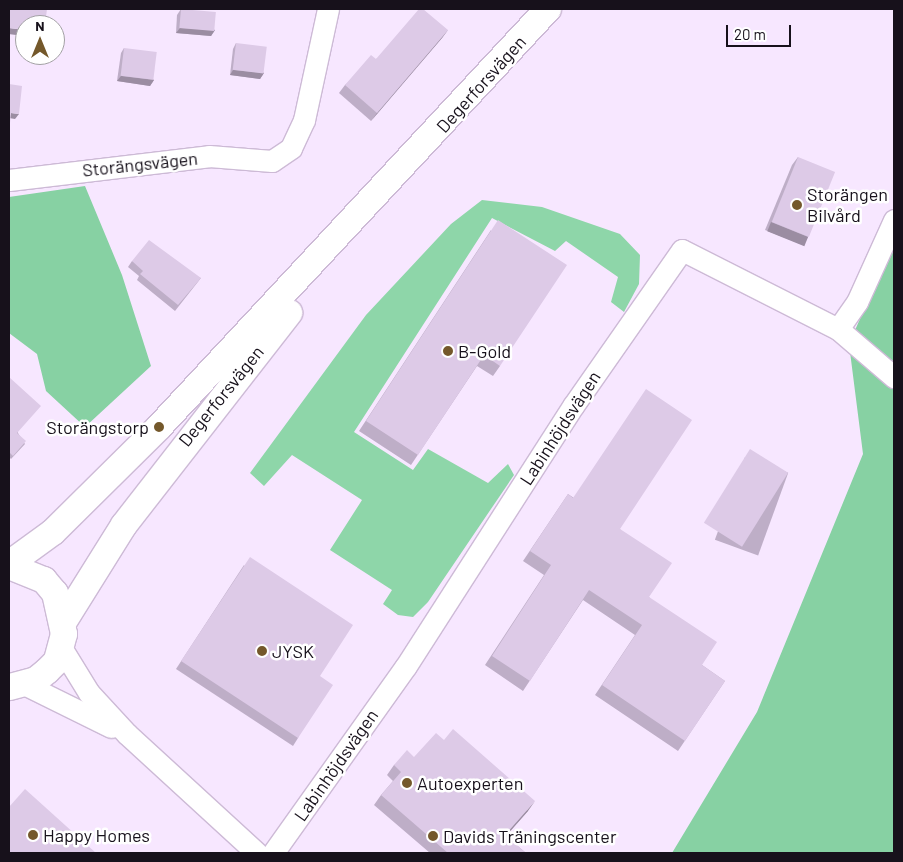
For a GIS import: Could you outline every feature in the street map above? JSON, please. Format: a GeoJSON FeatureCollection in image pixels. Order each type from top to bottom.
{"type":"FeatureCollection","features":[{"type":"Feature","properties":{"kind":"main road","name":"Degerforsvägen"},"geometry":{"type":"LineString","coordinates":[[9,565],[53,532],[98,490],[393,181],[548,9]]}},
{"type":"Feature","properties":{"kind":"main road","name":"Degerforsvägen"},"geometry":{"type":"LineString","coordinates":[[64,621],[124,524],[185,440],[393,181]]}},
{"type":"Feature","properties":{"kind":"main road"},"geometry":{"type":"LineString","coordinates":[[9,565],[44,580],[55,594],[64,621],[62,649],[47,671],[17,686]]}},
{"type":"Feature","properties":{"kind":"street","name":"Storängsvägen"},"geometry":{"type":"LineString","coordinates":[[9,180],[209,156],[272,161],[291,148],[304,120],[328,9]]}},
{"type":"Feature","properties":{"kind":"street"},"geometry":{"type":"LineString","coordinates":[[894,220],[857,302],[838,329],[894,376]]}},
{"type":"Feature","properties":{"kind":"street","name":"Labinhöjdsvägen"},"geometry":{"type":"LineString","coordinates":[[273,853],[406,666],[573,406],[682,250],[838,329]]}},
{"type":"Feature","properties":{"kind":"street"},"geometry":{"type":"LineString","coordinates":[[62,649],[89,694],[137,743],[257,853]]}},
{"type":"Feature","properties":{"kind":"street"},"geometry":{"type":"LineString","coordinates":[[17,686],[89,713],[137,743]]}},
{"type":"Feature","properties":{"kind":"green space"},"geometry":{"type":"Polygon","coordinates":[[[85,186],[122,275],[151,366],[85,427],[46,391],[37,354],[9,333],[9,197],[85,186]]]}},
{"type":"Feature","properties":{"kind":"green space"},"geometry":{"type":"Polygon","coordinates":[[[482,200],[542,207],[620,234],[640,255],[639,284],[624,312],[611,302],[618,277],[566,241],[555,251],[492,218],[354,432],[413,470],[428,449],[488,483],[508,464],[514,475],[428,602],[413,617],[398,615],[383,604],[392,590],[330,550],[362,500],[292,455],[264,486],[250,473],[366,315],[451,224],[482,200]]]}},
{"type":"Feature","properties":{"kind":"green space"},"geometry":{"type":"Polygon","coordinates":[[[894,241],[894,853],[672,853],[757,712],[863,454],[849,344],[894,241]]]}},
{"type":"Feature","properties":{"kind":"building"},"geometry":{"type":"Polygon","coordinates":[[[9,9],[47,9],[46,15],[15,15],[15,29],[9,28],[9,9]]]}},
{"type":"Feature","properties":{"kind":"building"},"geometry":{"type":"Polygon","coordinates":[[[181,9],[216,12],[214,31],[179,28],[181,9]]]}},
{"type":"Feature","properties":{"kind":"building"},"geometry":{"type":"Polygon","coordinates":[[[419,9],[423,9],[448,30],[377,113],[345,85],[371,55],[376,59],[419,9]]]}},
{"type":"Feature","properties":{"kind":"building"},"geometry":{"type":"Polygon","coordinates":[[[236,43],[267,47],[263,74],[233,70],[236,43]]]}},
{"type":"Feature","properties":{"kind":"building"},"geometry":{"type":"Polygon","coordinates":[[[124,48],[157,52],[153,80],[121,76],[124,48]]]}},
{"type":"Feature","properties":{"kind":"building"},"geometry":{"type":"Polygon","coordinates":[[[9,84],[22,86],[19,114],[11,113],[10,123],[9,123],[9,84]]]}},
{"type":"Feature","properties":{"kind":"building","name":"Storängen Bilvård"},"geometry":{"type":"Polygon","coordinates":[[[798,157],[835,172],[809,237],[772,222],[798,157]]]}},
{"type":"Feature","properties":{"kind":"building"},"geometry":{"type":"Polygon","coordinates":[[[498,220],[567,265],[500,366],[484,355],[418,455],[366,421],[498,220]]]}},
{"type":"Feature","properties":{"kind":"building"},"geometry":{"type":"Polygon","coordinates":[[[149,240],[201,278],[178,305],[140,274],[143,271],[132,261],[149,240]]]}},
{"type":"Feature","properties":{"kind":"building"},"geometry":{"type":"Polygon","coordinates":[[[9,377],[41,406],[17,433],[26,441],[13,456],[9,452],[9,377]]]}},
{"type":"Feature","properties":{"kind":"building"},"geometry":{"type":"Polygon","coordinates":[[[646,389],[692,420],[620,529],[672,563],[649,597],[717,642],[702,665],[725,681],[685,741],[602,685],[642,625],[589,590],[530,681],[492,656],[551,565],[530,551],[568,494],[573,498],[646,389]]]}},
{"type":"Feature","properties":{"kind":"building"},"geometry":{"type":"Polygon","coordinates":[[[750,449],[788,473],[742,547],[704,523],[750,449]]]}},
{"type":"Feature","properties":{"kind":"building","name":"JYSK"},"geometry":{"type":"Polygon","coordinates":[[[250,557],[353,625],[320,676],[333,685],[298,738],[181,661],[250,557]]]}},
{"type":"Feature","properties":{"kind":"building"},"geometry":{"type":"Polygon","coordinates":[[[453,729],[535,801],[505,835],[526,853],[448,853],[381,795],[401,772],[394,765],[407,750],[414,757],[436,733],[444,740],[453,729]]]}},
{"type":"Feature","properties":{"kind":"building","name":"Happy Homes"},"geometry":{"type":"Polygon","coordinates":[[[25,789],[96,853],[9,853],[9,807],[25,789]]]}},
{"type":"Feature","properties":{"kind":"place","name":"Storängen Bilvård"},"geometry":{"type":"Point","coordinates":[797,205]}},
{"type":"Feature","properties":{"kind":"place","name":"B-Gold"},"geometry":{"type":"Point","coordinates":[448,351]}},
{"type":"Feature","properties":{"kind":"place","name":"Storängstorp"},"geometry":{"type":"Point","coordinates":[159,427]}},
{"type":"Feature","properties":{"kind":"place","name":"JYSK"},"geometry":{"type":"Point","coordinates":[262,651]}},
{"type":"Feature","properties":{"kind":"place","name":"Autoexperten"},"geometry":{"type":"Point","coordinates":[407,783]}},
{"type":"Feature","properties":{"kind":"place","name":"Happy Homes"},"geometry":{"type":"Point","coordinates":[33,835]}},
{"type":"Feature","properties":{"kind":"place","name":"Davids Träningscenter"},"geometry":{"type":"Point","coordinates":[433,836]}}]}
